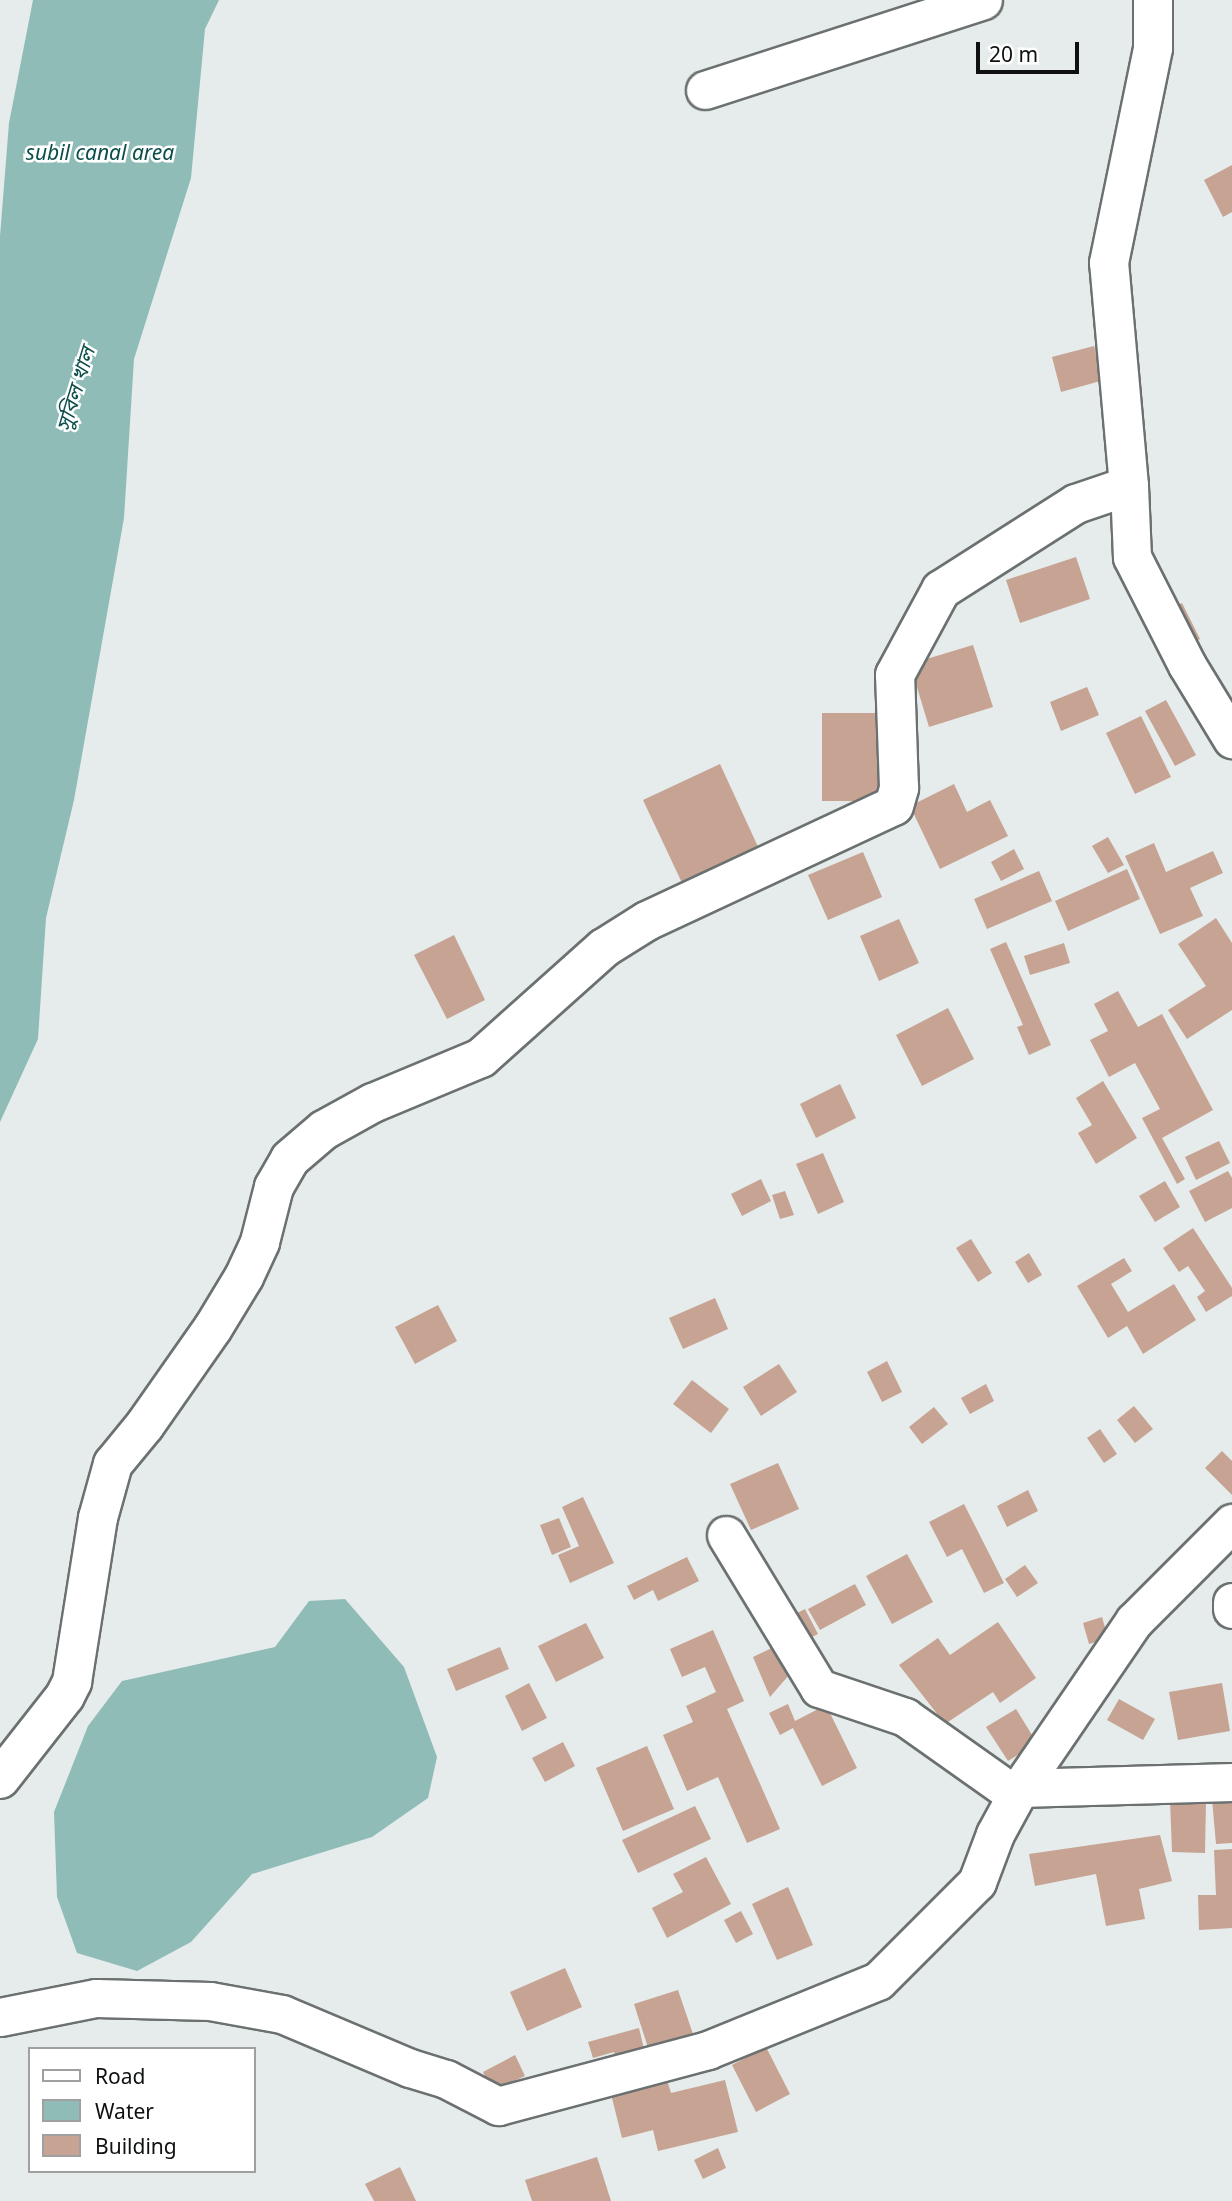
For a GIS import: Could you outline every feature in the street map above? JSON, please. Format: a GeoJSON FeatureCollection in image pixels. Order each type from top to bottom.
{"type":"FeatureCollection","features":[{"type":"Feature","properties":{"kind":"street"},"geometry":{"type":"LineString","coordinates":[[705,90],[983,0]]}},
{"type":"Feature","properties":{"kind":"street"},"geometry":{"type":"LineString","coordinates":[[1153,0],[1153,48],[1110,263],[1129,486],[1132,557],[1187,665],[1232,739]]}},
{"type":"Feature","properties":{"kind":"street"},"geometry":{"type":"LineString","coordinates":[[0,1779],[65,1696],[72,1682],[98,1518],[113,1464],[183,1371],[244,1277],[260,1241],[274,1187],[290,1159],[324,1130],[373,1104],[481,1058],[604,948],[647,921],[894,806],[898,788],[895,675],[941,590],[1076,505],[1129,486]]}},
{"type":"Feature","properties":{"kind":"street"},"geometry":{"type":"LineString","coordinates":[[0,2017],[96,1998],[210,2001],[234,2005],[282,2014],[410,2068],[446,2079],[498,2106],[708,2050],[878,1981],[977,1882],[995,1834],[1017,1791],[1134,1621],[1232,1523]]}},
{"type":"Feature","properties":{"kind":"street"},"geometry":{"type":"LineString","coordinates":[[726,1535],[819,1688],[905,1717],[1017,1791],[1232,1782]]}},
{"type":"Feature","properties":{"kind":"street"},"geometry":{"type":"LineString","coordinates":[[1232,1602],[1232,1609]]}},
{"type":"Feature","properties":{"kind":"water","name":"subil canal area"},"geometry":{"type":"Polygon","coordinates":[[[33,0],[219,0],[205,29],[191,178],[134,359],[124,518],[74,800],[46,918],[38,1039],[0,1122],[0,236],[9,123],[33,0]]]}},
{"type":"Feature","properties":{"kind":"water"},"geometry":{"type":"Polygon","coordinates":[[[345,1599],[404,1667],[437,1757],[428,1798],[372,1837],[252,1874],[191,1942],[137,1971],[77,1953],[57,1897],[54,1812],[88,1726],[122,1681],[275,1647],[309,1601],[345,1599]]]}},
{"type":"Feature","properties":{"kind":"building"},"geometry":{"type":"Polygon","coordinates":[[[1232,165],[1232,212],[1223,217],[1204,180],[1232,165]]]}},
{"type":"Feature","properties":{"kind":"building"},"geometry":{"type":"Polygon","coordinates":[[[1094,346],[1104,380],[1061,392],[1052,357],[1094,346]]]}},
{"type":"Feature","properties":{"kind":"building"},"geometry":{"type":"Polygon","coordinates":[[[1076,557],[1090,599],[1020,623],[1006,580],[1076,557]]]}},
{"type":"Feature","properties":{"kind":"building"},"geometry":{"type":"Polygon","coordinates":[[[1182,603],[1200,639],[1184,647],[1166,611],[1182,603]]]}},
{"type":"Feature","properties":{"kind":"building"},"geometry":{"type":"Polygon","coordinates":[[[973,645],[993,707],[929,727],[910,664],[973,645]]]}},
{"type":"Feature","properties":{"kind":"building"},"geometry":{"type":"Polygon","coordinates":[[[1087,687],[1099,715],[1061,731],[1050,702],[1087,687]]]}},
{"type":"Feature","properties":{"kind":"building"},"geometry":{"type":"Polygon","coordinates":[[[1166,700],[1196,755],[1175,766],[1145,711],[1166,700]]]}},
{"type":"Feature","properties":{"kind":"building"},"geometry":{"type":"Polygon","coordinates":[[[822,713],[880,713],[880,801],[822,801],[822,713]]]}},
{"type":"Feature","properties":{"kind":"building"},"geometry":{"type":"Polygon","coordinates":[[[1141,716],[1171,777],[1135,794],[1106,733],[1141,716]]]}},
{"type":"Feature","properties":{"kind":"building"},"geometry":{"type":"Polygon","coordinates":[[[720,764],[759,849],[683,885],[643,800],[720,764]]]}},
{"type":"Feature","properties":{"kind":"building"},"geometry":{"type":"Polygon","coordinates":[[[954,784],[967,812],[990,800],[1008,836],[940,869],[910,806],[954,784]]]}},
{"type":"Feature","properties":{"kind":"building"},"geometry":{"type":"Polygon","coordinates":[[[1108,837],[1124,865],[1108,873],[1092,846],[1108,837]]]}},
{"type":"Feature","properties":{"kind":"building"},"geometry":{"type":"Polygon","coordinates":[[[1154,843],[1166,872],[1213,851],[1223,873],[1190,888],[1203,916],[1160,934],[1125,856],[1154,843]]]}},
{"type":"Feature","properties":{"kind":"building"},"geometry":{"type":"Polygon","coordinates":[[[1014,849],[1024,869],[1001,881],[991,862],[1014,849]]]}},
{"type":"Feature","properties":{"kind":"building"},"geometry":{"type":"Polygon","coordinates":[[[863,852],[882,897],[828,920],[808,875],[863,852]]]}},
{"type":"Feature","properties":{"kind":"building"},"geometry":{"type":"Polygon","coordinates":[[[1127,869],[1140,899],[1068,931],[1055,901],[1127,869]]]}},
{"type":"Feature","properties":{"kind":"building"},"geometry":{"type":"Polygon","coordinates":[[[1039,871],[1052,901],[987,929],[974,899],[1039,871]]]}},
{"type":"Feature","properties":{"kind":"building"},"geometry":{"type":"Polygon","coordinates":[[[1216,918],[1232,943],[1232,1010],[1187,1039],[1168,1010],[1206,986],[1178,944],[1216,918]]]}},
{"type":"Feature","properties":{"kind":"building"},"geometry":{"type":"Polygon","coordinates":[[[899,919],[919,963],[879,981],[860,936],[899,919]]]}},
{"type":"Feature","properties":{"kind":"building"},"geometry":{"type":"Polygon","coordinates":[[[454,935],[485,1000],[447,1019],[414,955],[454,935]]]}},
{"type":"Feature","properties":{"kind":"building"},"geometry":{"type":"Polygon","coordinates":[[[1006,942],[1051,1045],[1029,1055],[1017,1027],[1023,1025],[990,949],[1006,942]]]}},
{"type":"Feature","properties":{"kind":"building"},"geometry":{"type":"Polygon","coordinates":[[[1064,943],[1070,963],[1030,975],[1024,956],[1064,943]]]}},
{"type":"Feature","properties":{"kind":"building"},"geometry":{"type":"Polygon","coordinates":[[[1118,991],[1138,1027],[1162,1014],[1213,1110],[1162,1138],[1185,1179],[1177,1184],[1142,1118],[1160,1109],[1135,1063],[1109,1077],[1090,1040],[1108,1031],[1094,1004],[1118,991]]]}},
{"type":"Feature","properties":{"kind":"building"},"geometry":{"type":"Polygon","coordinates":[[[948,1008],[974,1059],[922,1086],[896,1035],[948,1008]]]}},
{"type":"Feature","properties":{"kind":"building"},"geometry":{"type":"Polygon","coordinates":[[[1103,1081],[1137,1138],[1096,1164],[1078,1133],[1092,1125],[1076,1098],[1103,1081]]]}},
{"type":"Feature","properties":{"kind":"building"},"geometry":{"type":"Polygon","coordinates":[[[840,1084],[856,1118],[816,1138],[800,1104],[840,1084]]]}},
{"type":"Feature","properties":{"kind":"building"},"geometry":{"type":"Polygon","coordinates":[[[1219,1141],[1230,1163],[1196,1180],[1185,1157],[1219,1141]]]}},
{"type":"Feature","properties":{"kind":"building"},"geometry":{"type":"Polygon","coordinates":[[[823,1153],[844,1202],[818,1214],[796,1164],[823,1153]]]}},
{"type":"Feature","properties":{"kind":"building"},"geometry":{"type":"Polygon","coordinates":[[[1228,1171],[1232,1178],[1232,1208],[1205,1222],[1189,1191],[1228,1171]]]}},
{"type":"Feature","properties":{"kind":"building"},"geometry":{"type":"Polygon","coordinates":[[[761,1179],[771,1201],[742,1216],[731,1194],[761,1179]]]}},
{"type":"Feature","properties":{"kind":"building"},"geometry":{"type":"Polygon","coordinates":[[[1165,1181],[1180,1207],[1155,1222],[1139,1196],[1165,1181]]]}},
{"type":"Feature","properties":{"kind":"building"},"geometry":{"type":"Polygon","coordinates":[[[785,1191],[794,1215],[780,1219],[772,1195],[785,1191]]]}},
{"type":"Feature","properties":{"kind":"building"},"geometry":{"type":"Polygon","coordinates":[[[1193,1228],[1232,1288],[1232,1296],[1206,1312],[1197,1297],[1205,1291],[1188,1266],[1179,1272],[1163,1248],[1193,1228]]]}},
{"type":"Feature","properties":{"kind":"building"},"geometry":{"type":"Polygon","coordinates":[[[971,1239],[992,1273],[978,1282],[956,1248],[971,1239]]]}},
{"type":"Feature","properties":{"kind":"building"},"geometry":{"type":"Polygon","coordinates":[[[1029,1253],[1042,1275],[1028,1283],[1015,1262],[1029,1253]]]}},
{"type":"Feature","properties":{"kind":"building"},"geometry":{"type":"Polygon","coordinates":[[[1124,1258],[1132,1271],[1111,1284],[1128,1312],[1174,1284],[1196,1320],[1143,1354],[1127,1326],[1108,1338],[1077,1286],[1124,1258]]]}},
{"type":"Feature","properties":{"kind":"building"},"geometry":{"type":"Polygon","coordinates":[[[715,1298],[728,1329],[683,1349],[669,1318],[715,1298]]]}},
{"type":"Feature","properties":{"kind":"building"},"geometry":{"type":"Polygon","coordinates":[[[438,1305],[457,1341],[415,1364],[395,1327],[438,1305]]]}},
{"type":"Feature","properties":{"kind":"building"},"geometry":{"type":"Polygon","coordinates":[[[887,1361],[902,1392],[882,1402],[867,1372],[887,1361]]]}},
{"type":"Feature","properties":{"kind":"building"},"geometry":{"type":"Polygon","coordinates":[[[779,1364],[797,1392],[761,1416],[743,1387],[779,1364]]]}},
{"type":"Feature","properties":{"kind":"building"},"geometry":{"type":"Polygon","coordinates":[[[692,1380],[729,1409],[711,1433],[673,1404],[692,1380]]]}},
{"type":"Feature","properties":{"kind":"building"},"geometry":{"type":"Polygon","coordinates":[[[986,1384],[994,1401],[970,1414],[961,1398],[986,1384]]]}},
{"type":"Feature","properties":{"kind":"building"},"geometry":{"type":"Polygon","coordinates":[[[1134,1406],[1153,1429],[1135,1443],[1117,1420],[1134,1406]]]}},
{"type":"Feature","properties":{"kind":"building"},"geometry":{"type":"Polygon","coordinates":[[[934,1407],[948,1424],[922,1444],[909,1427],[934,1407]]]}},
{"type":"Feature","properties":{"kind":"building"},"geometry":{"type":"Polygon","coordinates":[[[1100,1429],[1117,1454],[1104,1463],[1087,1438],[1100,1429]]]}},
{"type":"Feature","properties":{"kind":"building"},"geometry":{"type":"Polygon","coordinates":[[[1222,1451],[1232,1461],[1232,1495],[1205,1468],[1222,1451]]]}},
{"type":"Feature","properties":{"kind":"building"},"geometry":{"type":"Polygon","coordinates":[[[778,1463],[799,1509],[751,1530],[730,1484],[778,1463]]]}},
{"type":"Feature","properties":{"kind":"building"},"geometry":{"type":"Polygon","coordinates":[[[1028,1490],[1038,1511],[1007,1527],[997,1506],[1028,1490]]]}},
{"type":"Feature","properties":{"kind":"building"},"geometry":{"type":"Polygon","coordinates":[[[583,1497],[614,1563],[570,1583],[558,1555],[579,1546],[562,1507],[583,1497]]]}},
{"type":"Feature","properties":{"kind":"building"},"geometry":{"type":"Polygon","coordinates":[[[964,1504],[1004,1583],[984,1593],[962,1549],[947,1557],[929,1522],[964,1504]]]}},
{"type":"Feature","properties":{"kind":"building"},"geometry":{"type":"Polygon","coordinates":[[[559,1518],[571,1547],[552,1555],[540,1525],[559,1518]]]}},
{"type":"Feature","properties":{"kind":"building"},"geometry":{"type":"Polygon","coordinates":[[[907,1554],[933,1602],[892,1624],[866,1576],[907,1554]]]}},
{"type":"Feature","properties":{"kind":"building"},"geometry":{"type":"Polygon","coordinates":[[[687,1557],[699,1581],[658,1601],[653,1590],[634,1600],[627,1586],[687,1557]]]}},
{"type":"Feature","properties":{"kind":"building"},"geometry":{"type":"Polygon","coordinates":[[[1025,1565],[1038,1583],[1017,1597],[1005,1579],[1025,1565]]]}},
{"type":"Feature","properties":{"kind":"building"},"geometry":{"type":"Polygon","coordinates":[[[855,1584],[866,1605],[820,1630],[808,1609],[855,1584]]]}},
{"type":"Feature","properties":{"kind":"building"},"geometry":{"type":"Polygon","coordinates":[[[805,1609],[818,1634],[804,1641],[791,1616],[805,1609]]]}},
{"type":"Feature","properties":{"kind":"building"},"geometry":{"type":"Polygon","coordinates":[[[1102,1617],[1108,1638],[1089,1644],[1083,1623],[1102,1617]]]}},
{"type":"Feature","properties":{"kind":"building"},"geometry":{"type":"Polygon","coordinates":[[[998,1622],[1036,1678],[1000,1703],[993,1692],[945,1724],[899,1665],[938,1638],[950,1655],[998,1622]]]}},
{"type":"Feature","properties":{"kind":"building"},"geometry":{"type":"Polygon","coordinates":[[[586,1623],[604,1658],[556,1682],[538,1646],[586,1623]]]}},
{"type":"Feature","properties":{"kind":"building"},"geometry":{"type":"Polygon","coordinates":[[[713,1630],[744,1701],[727,1709],[780,1829],[747,1843],[718,1777],[687,1791],[663,1735],[693,1722],[686,1706],[716,1692],[705,1667],[682,1677],[670,1649],[713,1630]]]}},
{"type":"Feature","properties":{"kind":"building"},"geometry":{"type":"Polygon","coordinates":[[[780,1644],[789,1675],[770,1697],[753,1657],[780,1644]]]}},
{"type":"Feature","properties":{"kind":"building"},"geometry":{"type":"Polygon","coordinates":[[[500,1647],[509,1669],[456,1691],[447,1669],[500,1647]]]}},
{"type":"Feature","properties":{"kind":"building"},"geometry":{"type":"Polygon","coordinates":[[[529,1683],[547,1718],[522,1731],[505,1696],[529,1683]]]}},
{"type":"Feature","properties":{"kind":"building"},"geometry":{"type":"Polygon","coordinates":[[[1222,1683],[1230,1731],[1178,1740],[1169,1692],[1222,1683]]]}},
{"type":"Feature","properties":{"kind":"building"},"geometry":{"type":"Polygon","coordinates":[[[1119,1699],[1155,1719],[1143,1740],[1107,1720],[1119,1699]]]}},
{"type":"Feature","properties":{"kind":"building"},"geometry":{"type":"Polygon","coordinates":[[[788,1704],[795,1721],[826,1705],[857,1768],[822,1786],[793,1728],[780,1735],[769,1713],[788,1704]]]}},
{"type":"Feature","properties":{"kind":"building"},"geometry":{"type":"Polygon","coordinates":[[[1016,1709],[1037,1743],[1008,1761],[986,1727],[1016,1709]]]}},
{"type":"Feature","properties":{"kind":"building"},"geometry":{"type":"Polygon","coordinates":[[[563,1742],[575,1766],[545,1782],[532,1758],[563,1742]]]}},
{"type":"Feature","properties":{"kind":"building"},"geometry":{"type":"Polygon","coordinates":[[[647,1746],[674,1809],[623,1831],[596,1768],[647,1746]]]}},
{"type":"Feature","properties":{"kind":"building"},"geometry":{"type":"Polygon","coordinates":[[[1232,1797],[1232,1843],[1216,1844],[1212,1799],[1232,1797]]]}},
{"type":"Feature","properties":{"kind":"building"},"geometry":{"type":"Polygon","coordinates":[[[1170,1800],[1206,1800],[1205,1853],[1172,1852],[1170,1800]]]}},
{"type":"Feature","properties":{"kind":"building"},"geometry":{"type":"Polygon","coordinates":[[[695,1806],[711,1839],[638,1873],[622,1840],[695,1806]]]}},
{"type":"Feature","properties":{"kind":"building"},"geometry":{"type":"Polygon","coordinates":[[[1160,1835],[1172,1881],[1139,1889],[1145,1919],[1106,1926],[1096,1874],[1035,1886],[1029,1854],[1160,1835]]]}},
{"type":"Feature","properties":{"kind":"building"},"geometry":{"type":"Polygon","coordinates":[[[1232,1849],[1232,1928],[1199,1930],[1198,1895],[1216,1895],[1214,1850],[1232,1849]]]}},
{"type":"Feature","properties":{"kind":"building"},"geometry":{"type":"Polygon","coordinates":[[[706,1857],[731,1904],[667,1938],[652,1908],[683,1892],[673,1874],[706,1857]]]}},
{"type":"Feature","properties":{"kind":"building"},"geometry":{"type":"Polygon","coordinates":[[[788,1887],[813,1945],[777,1960],[752,1904],[788,1887]]]}},
{"type":"Feature","properties":{"kind":"building"},"geometry":{"type":"Polygon","coordinates":[[[741,1911],[753,1934],[736,1943],[724,1920],[741,1911]]]}},
{"type":"Feature","properties":{"kind":"building"},"geometry":{"type":"Polygon","coordinates":[[[565,1968],[582,2007],[527,2031],[510,1992],[565,1968]]]}},
{"type":"Feature","properties":{"kind":"building"},"geometry":{"type":"Polygon","coordinates":[[[678,1990],[696,2043],[651,2057],[634,2004],[678,1990]]]}},
{"type":"Feature","properties":{"kind":"building"},"geometry":{"type":"Polygon","coordinates":[[[639,2028],[645,2053],[616,2061],[614,2052],[593,2058],[588,2042],[639,2028]]]}},
{"type":"Feature","properties":{"kind":"building"},"geometry":{"type":"Polygon","coordinates":[[[766,2047],[790,2094],[756,2112],[732,2065],[766,2047]]]}},
{"type":"Feature","properties":{"kind":"building"},"geometry":{"type":"Polygon","coordinates":[[[515,2055],[525,2076],[492,2091],[483,2072],[515,2055]]]}},
{"type":"Feature","properties":{"kind":"building"},"geometry":{"type":"Polygon","coordinates":[[[667,2080],[671,2093],[725,2080],[738,2132],[658,2151],[653,2130],[622,2138],[611,2094],[667,2080]]]}},
{"type":"Feature","properties":{"kind":"building"},"geometry":{"type":"Polygon","coordinates":[[[718,2148],[726,2168],[703,2179],[694,2160],[718,2148]]]}},
{"type":"Feature","properties":{"kind":"building"},"geometry":{"type":"Polygon","coordinates":[[[597,2157],[611,2201],[532,2201],[525,2180],[597,2157]]]}},
{"type":"Feature","properties":{"kind":"building"},"geometry":{"type":"Polygon","coordinates":[[[400,2167],[416,2201],[374,2201],[365,2184],[400,2167]]]}},
{"type":"Feature","properties":{"kind":"water label","name":"সুবিল খাল"},"geometry":{"type":"Point","coordinates":[75,389]}}]}
